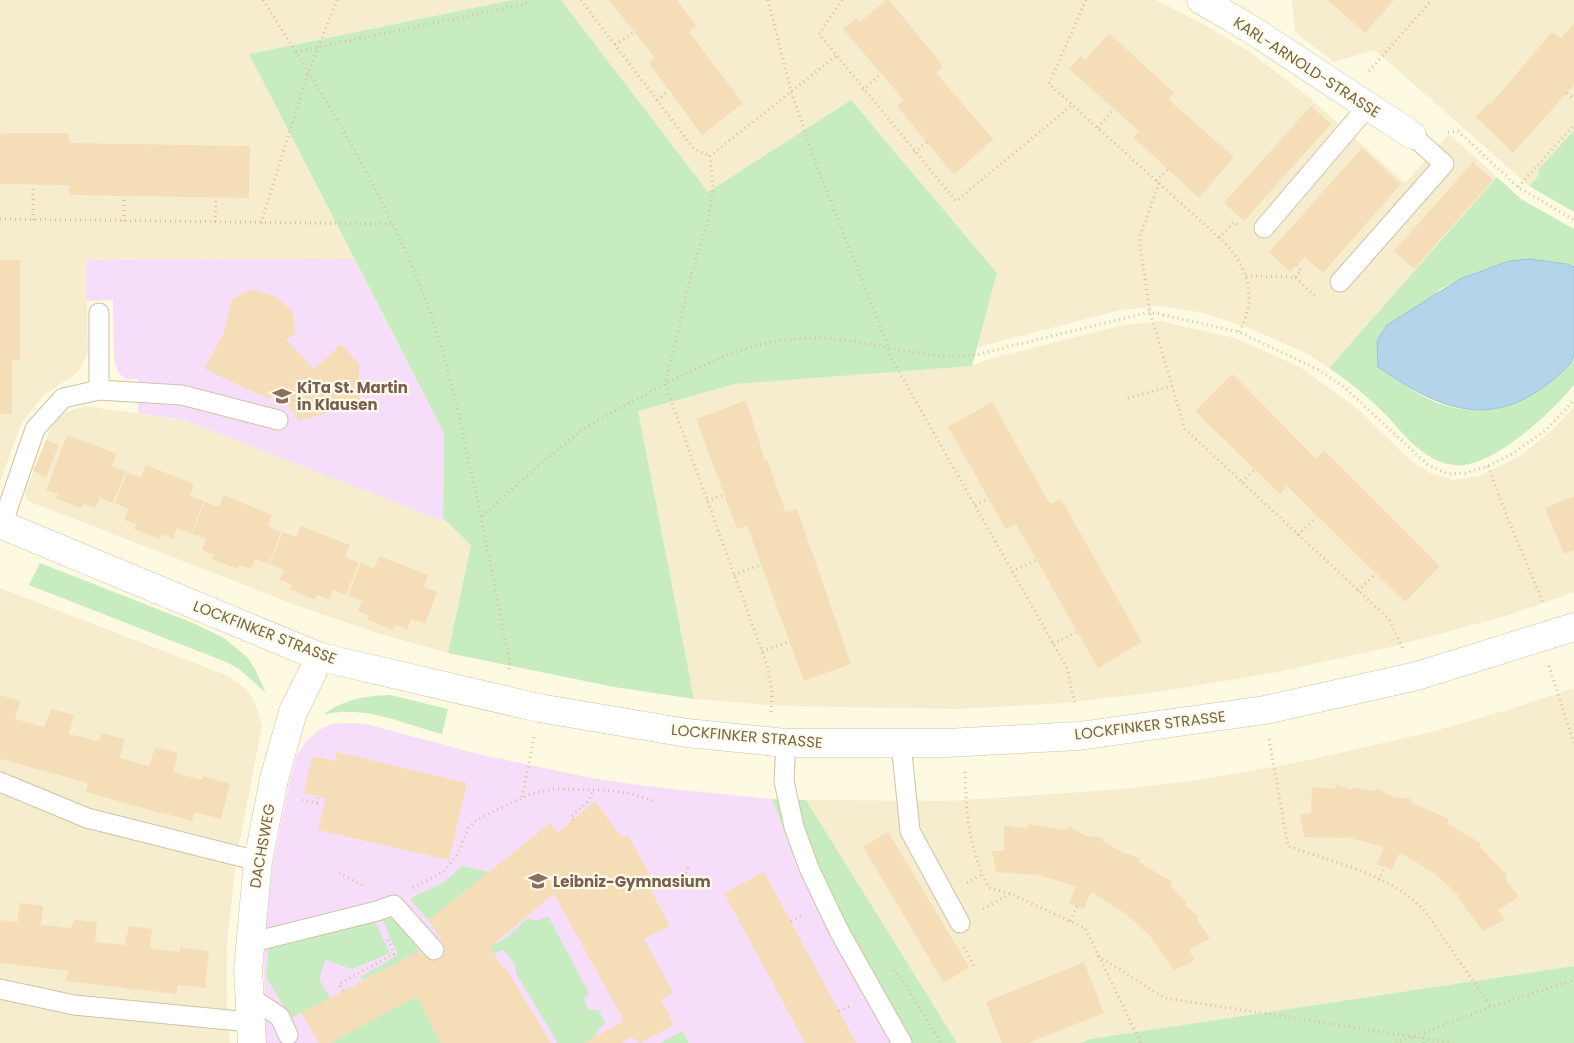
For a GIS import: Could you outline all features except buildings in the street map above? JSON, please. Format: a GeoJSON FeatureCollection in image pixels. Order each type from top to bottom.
{"type":"FeatureCollection","features":[{"type":"Feature","properties":{"kind":"street","name":"KARL-ARNOLD-STRASSE"},"geometry":{"type":"LineString","coordinates":[[1201,0],[1249,28],[1412,135]]}},
{"type":"Feature","properties":{"kind":"street","name":"LOCKFINKER STRASSE"},"geometry":{"type":"LineString","coordinates":[[1,525],[320,657],[539,708],[687,733],[786,743],[901,744],[1079,736],[1265,710],[1416,676],[1574,627]]}},
{"type":"Feature","properties":{"kind":"street","name":"DACHSWEG"},"geometry":{"type":"LineString","coordinates":[[250,1020],[249,943],[258,861],[274,779],[293,712],[320,657]]}},
{"type":"Feature","properties":{"kind":"lane"},"geometry":{"type":"LineString","coordinates":[[1264,228],[1359,100]]}},
{"type":"Feature","properties":{"kind":"lane"},"geometry":{"type":"LineString","coordinates":[[1340,282],[1444,164],[1412,135]]}},
{"type":"Feature","properties":{"kind":"lane"},"geometry":{"type":"LineString","coordinates":[[98,390],[99,313]]}},
{"type":"Feature","properties":{"kind":"lane"},"geometry":{"type":"LineString","coordinates":[[1,525],[35,429],[63,398],[98,390],[182,394],[278,420]]}},
{"type":"Feature","properties":{"kind":"lane"},"geometry":{"type":"LineString","coordinates":[[786,743],[784,781],[794,827],[808,868],[839,931],[902,1043]]}},
{"type":"Feature","properties":{"kind":"lane"},"geometry":{"type":"LineString","coordinates":[[901,744],[910,831],[960,923]]}},
{"type":"Feature","properties":{"kind":"lane"},"geometry":{"type":"LineString","coordinates":[[0,782],[87,818],[258,861]]}},
{"type":"Feature","properties":{"kind":"lane"},"geometry":{"type":"LineString","coordinates":[[249,943],[394,905],[434,950]]}},
{"type":"Feature","properties":{"kind":"lane"},"geometry":{"type":"LineString","coordinates":[[0,989],[74,1006],[250,1020],[280,1017],[288,1035]]}},
{"type":"Feature","properties":{"kind":"path"},"geometry":{"type":"LineString","coordinates":[[263,0],[358,154],[393,224],[427,304],[454,394],[482,516],[510,664],[508,675]]}},
{"type":"Feature","properties":{"kind":"path"},"geometry":{"type":"LineString","coordinates":[[261,223],[308,73],[337,0]]}},
{"type":"Feature","properties":{"kind":"path"},"geometry":{"type":"LineString","coordinates":[[296,52],[525,4],[530,0]]}},
{"type":"Feature","properties":{"kind":"path"},"geometry":{"type":"LineString","coordinates":[[581,0],[694,150],[710,156]]}},
{"type":"Feature","properties":{"kind":"path"},"geometry":{"type":"LineString","coordinates":[[768,0],[790,92],[815,161],[888,346],[888,352],[1067,668],[1075,702]]}},
{"type":"Feature","properties":{"kind":"path"},"geometry":{"type":"LineString","coordinates":[[842,0],[819,34],[956,201],[1012,157],[1072,105]]}},
{"type":"Feature","properties":{"kind":"path"},"geometry":{"type":"LineString","coordinates":[[1086,0],[1049,84],[1219,238],[1237,257],[1246,276],[1249,289],[1249,309],[1238,332]]}},
{"type":"Feature","properties":{"kind":"path"},"geometry":{"type":"LineString","coordinates":[[1359,100],[1432,0]]}},
{"type":"Feature","properties":{"kind":"path"},"geometry":{"type":"LineString","coordinates":[[615,45],[634,32]]}},
{"type":"Feature","properties":{"kind":"path"},"geometry":{"type":"LineString","coordinates":[[710,156],[836,56]]}},
{"type":"Feature","properties":{"kind":"path"},"geometry":{"type":"LineString","coordinates":[[863,90],[881,74]]}},
{"type":"Feature","properties":{"kind":"path"},"geometry":{"type":"LineString","coordinates":[[657,100],[668,91]]}},
{"type":"Feature","properties":{"kind":"path"},"geometry":{"type":"LineString","coordinates":[[1567,93],[1574,99]]}},
{"type":"Feature","properties":{"kind":"path"},"geometry":{"type":"LineString","coordinates":[[1098,128],[1113,109]]}},
{"type":"Feature","properties":{"kind":"path"},"geometry":{"type":"LineString","coordinates":[[1518,187],[1574,125]]}},
{"type":"Feature","properties":{"kind":"path"},"geometry":{"type":"LineString","coordinates":[[1412,135],[1458,131],[1518,187],[1574,220]]}},
{"type":"Feature","properties":{"kind":"path"},"geometry":{"type":"LineString","coordinates":[[914,152],[927,142]]}},
{"type":"Feature","properties":{"kind":"path"},"geometry":{"type":"LineString","coordinates":[[710,156],[713,187],[708,221],[692,272],[665,384],[770,675],[771,706]]}},
{"type":"Feature","properties":{"kind":"path"},"geometry":{"type":"LineString","coordinates":[[1168,169],[1157,182],[1139,239],[1150,312],[1184,428],[1389,619],[1401,645]]}},
{"type":"Feature","properties":{"kind":"path"},"geometry":{"type":"LineString","coordinates":[[33,186],[33,220]]}},
{"type":"Feature","properties":{"kind":"path"},"geometry":{"type":"LineString","coordinates":[[124,197],[124,221]]}},
{"type":"Feature","properties":{"kind":"path"},"geometry":{"type":"LineString","coordinates":[[215,222],[216,198]]}},
{"type":"Feature","properties":{"kind":"path"},"geometry":{"type":"LineString","coordinates":[[0,220],[393,224]]}},
{"type":"Feature","properties":{"kind":"path"},"geometry":{"type":"LineString","coordinates":[[1219,238],[1234,222]]}},
{"type":"Feature","properties":{"kind":"path"},"geometry":{"type":"LineString","coordinates":[[1295,277],[1301,271],[1297,264]]}},
{"type":"Feature","properties":{"kind":"path"},"geometry":{"type":"LineString","coordinates":[[1246,276],[1295,277],[1318,300],[1324,294]]}},
{"type":"Feature","properties":{"kind":"path"},"geometry":{"type":"LineString","coordinates":[[482,516],[577,434],[603,418],[706,362],[766,343],[820,338],[888,346],[935,357],[957,358],[1150,312],[1238,332],[1319,370],[1344,388],[1427,464],[1448,474],[1465,474],[1488,466],[1512,454],[1546,430],[1574,400]]}},
{"type":"Feature","properties":{"kind":"path"},"geometry":{"type":"LineString","coordinates":[[1128,398],[1172,386]]}},
{"type":"Feature","properties":{"kind":"path"},"geometry":{"type":"LineString","coordinates":[[1488,466],[1542,602]]}},
{"type":"Feature","properties":{"kind":"path"},"geometry":{"type":"LineString","coordinates":[[1242,482],[1254,470]]}},
{"type":"Feature","properties":{"kind":"path"},"geometry":{"type":"LineString","coordinates":[[707,501],[723,495]]}},
{"type":"Feature","properties":{"kind":"path"},"geometry":{"type":"LineString","coordinates":[[975,505],[987,499]]}},
{"type":"Feature","properties":{"kind":"path"},"geometry":{"type":"LineString","coordinates":[[1298,535],[1316,516]]}},
{"type":"Feature","properties":{"kind":"path"},"geometry":{"type":"LineString","coordinates":[[1012,572],[1035,560]]}},
{"type":"Feature","properties":{"kind":"path"},"geometry":{"type":"LineString","coordinates":[[734,575],[760,565]]}},
{"type":"Feature","properties":{"kind":"path"},"geometry":{"type":"LineString","coordinates":[[1358,591],[1375,574]]}},
{"type":"Feature","properties":{"kind":"path"},"geometry":{"type":"LineString","coordinates":[[1053,644],[1076,632]]}},
{"type":"Feature","properties":{"kind":"path"},"geometry":{"type":"LineString","coordinates":[[762,651],[788,642]]}},
{"type":"Feature","properties":{"kind":"path"},"geometry":{"type":"LineString","coordinates":[[1558,695],[1574,744]]}},
{"type":"Feature","properties":{"kind":"path"},"geometry":{"type":"LineString","coordinates":[[522,798],[536,729]]}},
{"type":"Feature","properties":{"kind":"path"},"geometry":{"type":"LineString","coordinates":[[1274,766],[1288,846],[1402,890],[1425,910],[1491,1007]]}},
{"type":"Feature","properties":{"kind":"path"},"geometry":{"type":"LineString","coordinates":[[394,905],[412,888],[444,871],[458,854],[468,828],[478,819],[522,798],[554,788],[629,793],[654,801]]}},
{"type":"Feature","properties":{"kind":"path"},"geometry":{"type":"LineString","coordinates":[[573,820],[571,817],[589,800],[593,790]]}},
{"type":"Feature","properties":{"kind":"path"},"geometry":{"type":"LineString","coordinates":[[965,794],[973,851],[989,888],[1011,894],[1085,928],[1141,1043]]}},
{"type":"Feature","properties":{"kind":"path"},"geometry":{"type":"LineString","coordinates":[[294,798],[316,803],[318,796]]}},
{"type":"Feature","properties":{"kind":"path"},"geometry":{"type":"LineString","coordinates":[[681,882],[690,864]]}},
{"type":"Feature","properties":{"kind":"path"},"geometry":{"type":"LineString","coordinates":[[1379,880],[1385,867]]}},
{"type":"Feature","properties":{"kind":"path"},"geometry":{"type":"LineString","coordinates":[[974,878],[982,874]]}},
{"type":"Feature","properties":{"kind":"path"},"geometry":{"type":"LineString","coordinates":[[979,911],[1011,894]]}},
{"type":"Feature","properties":{"kind":"path"},"geometry":{"type":"LineString","coordinates":[[1070,921],[1077,906]]}},
{"type":"Feature","properties":{"kind":"path"},"geometry":{"type":"LineString","coordinates":[[343,991],[339,984],[394,954],[376,911]]}},
{"type":"Feature","properties":{"kind":"path"},"geometry":{"type":"LineString","coordinates":[[964,949],[974,966]]}},
{"type":"Feature","properties":{"kind":"path"},"geometry":{"type":"LineString","coordinates":[[1097,956],[1165,998],[1415,1035],[1454,1043]]}},
{"type":"Feature","properties":{"kind":"path"},"geometry":{"type":"LineString","coordinates":[[964,960],[969,958]]}},
{"type":"Feature","properties":{"kind":"path"},"geometry":{"type":"LineString","coordinates":[[1396,1043],[1491,1007],[1574,980]]}},
{"type":"Feature","properties":{"kind":"path"},"geometry":{"type":"LineString","coordinates":[[1423,1037],[1424,1043]]}},
{"type":"Feature","properties":{"kind":"shaded area"},"geometry":{"type":"Polygon","coordinates":[[[0,0],[512,0],[249,54],[354,259],[86,260],[88,351],[83,364],[76,374],[45,394],[22,422],[0,482],[0,0]]]}},
{"type":"Feature","properties":{"kind":"shaded area"},"geometry":{"type":"Polygon","coordinates":[[[561,0],[1156,0],[1201,23],[1251,53],[1311,99],[1405,183],[1449,134],[1497,177],[1329,368],[1308,354],[1247,327],[1199,312],[1159,306],[1121,310],[977,347],[997,273],[851,100],[708,193],[561,0]]]}},
{"type":"Feature","properties":{"kind":"shaded area"},"geometry":{"type":"Polygon","coordinates":[[[1292,0],[1574,0],[1574,130],[1538,170],[1538,176],[1529,186],[1375,50],[1334,62],[1295,32],[1292,0]]]}},
{"type":"Feature","properties":{"kind":"shaded area","name":"KiTa St. Martin in Klausen"},"geometry":{"type":"Polygon","coordinates":[[[354,259],[444,433],[443,521],[184,420],[138,413],[138,379],[125,379],[118,372],[114,360],[113,300],[86,301],[86,260],[354,259]]]}},
{"type":"Feature","properties":{"kind":"shaded area"},"geometry":{"type":"Polygon","coordinates":[[[1160,321],[1235,338],[1300,367],[1358,409],[1410,460],[1430,473],[1454,480],[1480,476],[1520,456],[1549,433],[1574,407],[1574,592],[1509,615],[1391,647],[1272,673],[1158,692],[1062,703],[959,709],[782,706],[694,699],[637,411],[735,384],[972,366],[989,359],[1124,325],[1160,321]]]}},
{"type":"Feature","properties":{"kind":"shaded area"},"geometry":{"type":"Polygon","coordinates":[[[85,406],[184,420],[443,520],[443,518],[471,544],[448,653],[377,633],[301,607],[28,501],[25,493],[51,427],[61,414],[85,406]]]}},
{"type":"Feature","properties":{"kind":"shaded area"},"geometry":{"type":"Polygon","coordinates":[[[0,588],[228,676],[246,689],[254,700],[262,726],[236,860],[227,943],[227,1016],[230,1043],[0,1043],[0,588]]]}},
{"type":"Feature","properties":{"kind":"shaded area"},"geometry":{"type":"Polygon","coordinates":[[[1574,688],[1574,966],[1090,1039],[1081,1043],[957,1043],[806,800],[949,801],[1113,790],[1192,781],[1300,762],[1435,731],[1574,688]]]}},
{"type":"Feature","properties":{"kind":"shaded area","name":"Leibniz-Gymnasium"},"geometry":{"type":"Polygon","coordinates":[[[332,724],[366,724],[482,755],[592,778],[645,786],[772,799],[794,858],[819,912],[897,1043],[266,1043],[263,947],[273,862],[289,784],[297,755],[307,740],[319,730],[332,724]]]}},
{"type":"Feature","properties":{"kind":"green space"},"geometry":{"type":"Polygon","coordinates":[[[512,0],[561,0],[708,192],[851,100],[997,273],[972,366],[735,384],[638,411],[694,699],[614,687],[448,653],[471,545],[443,518],[444,433],[249,54],[512,0]]]}},
{"type":"Feature","properties":{"kind":"green space"},"geometry":{"type":"Polygon","coordinates":[[[1574,130],[1574,212],[1529,186],[1538,176],[1538,170],[1574,130]]]}},
{"type":"Feature","properties":{"kind":"green space"},"geometry":{"type":"Polygon","coordinates":[[[1497,177],[1521,199],[1574,229],[1574,267],[1567,264],[1509,261],[1460,279],[1439,290],[1378,367],[1426,398],[1448,406],[1469,410],[1489,409],[1508,405],[1526,397],[1543,386],[1574,356],[1574,385],[1551,410],[1520,437],[1502,449],[1469,464],[1454,465],[1435,460],[1419,449],[1372,401],[1329,368],[1497,177]]]}},
{"type":"Feature","properties":{"kind":"green space"},"geometry":{"type":"Polygon","coordinates":[[[40,563],[193,623],[224,638],[247,657],[266,693],[239,669],[226,662],[29,585],[40,563]]]}},
{"type":"Feature","properties":{"kind":"green space"},"geometry":{"type":"Polygon","coordinates":[[[390,695],[448,709],[442,734],[368,714],[338,712],[323,715],[339,705],[355,699],[390,695]]]}},
{"type":"Feature","properties":{"kind":"green space"},"geometry":{"type":"Polygon","coordinates":[[[772,799],[806,800],[957,1043],[897,1043],[819,912],[794,858],[772,799]]]}},
{"type":"Feature","properties":{"kind":"green space"},"geometry":{"type":"Polygon","coordinates":[[[462,866],[489,872],[429,920],[411,901],[413,897],[443,883],[462,866]]]}},
{"type":"Feature","properties":{"kind":"green space"},"geometry":{"type":"Polygon","coordinates":[[[395,914],[420,951],[363,980],[360,977],[398,955],[382,918],[395,914]]]}},
{"type":"Feature","properties":{"kind":"green space"},"geometry":{"type":"Polygon","coordinates":[[[548,916],[589,993],[584,999],[588,1010],[599,1010],[605,1023],[597,1030],[596,1036],[584,1043],[558,1043],[515,972],[516,966],[504,950],[494,953],[490,947],[505,939],[528,918],[537,921],[548,916]]]}},
{"type":"Feature","properties":{"kind":"green space"},"geometry":{"type":"Polygon","coordinates":[[[374,920],[390,953],[352,969],[325,960],[319,979],[330,998],[291,1018],[266,977],[269,947],[374,920]]]}},
{"type":"Feature","properties":{"kind":"green space"},"geometry":{"type":"Polygon","coordinates":[[[1574,966],[1574,1043],[1081,1043],[1090,1039],[1574,966]]]}},
{"type":"Feature","properties":{"kind":"green space"},"geometry":{"type":"Polygon","coordinates":[[[417,996],[441,1043],[330,1043],[417,996]]]}},
{"type":"Feature","properties":{"kind":"green space"},"geometry":{"type":"Polygon","coordinates":[[[682,1031],[689,1043],[660,1043],[682,1031]]]}},
{"type":"Feature","properties":{"kind":"water"},"geometry":{"type":"Polygon","coordinates":[[[1529,259],[1567,264],[1574,267],[1574,355],[1566,368],[1545,386],[1523,400],[1501,407],[1480,410],[1459,408],[1439,402],[1419,392],[1398,381],[1378,367],[1377,341],[1387,325],[1460,279],[1509,261],[1529,259]]]}},
{"type":"Feature","properties":{"kind":"place","name":"KiTa St. Martin in Klausen"},"geometry":{"type":"Point","coordinates":[282,396]}},
{"type":"Feature","properties":{"kind":"place","name":"Leibniz-Gymnasium"},"geometry":{"type":"Point","coordinates":[538,881]}}]}
